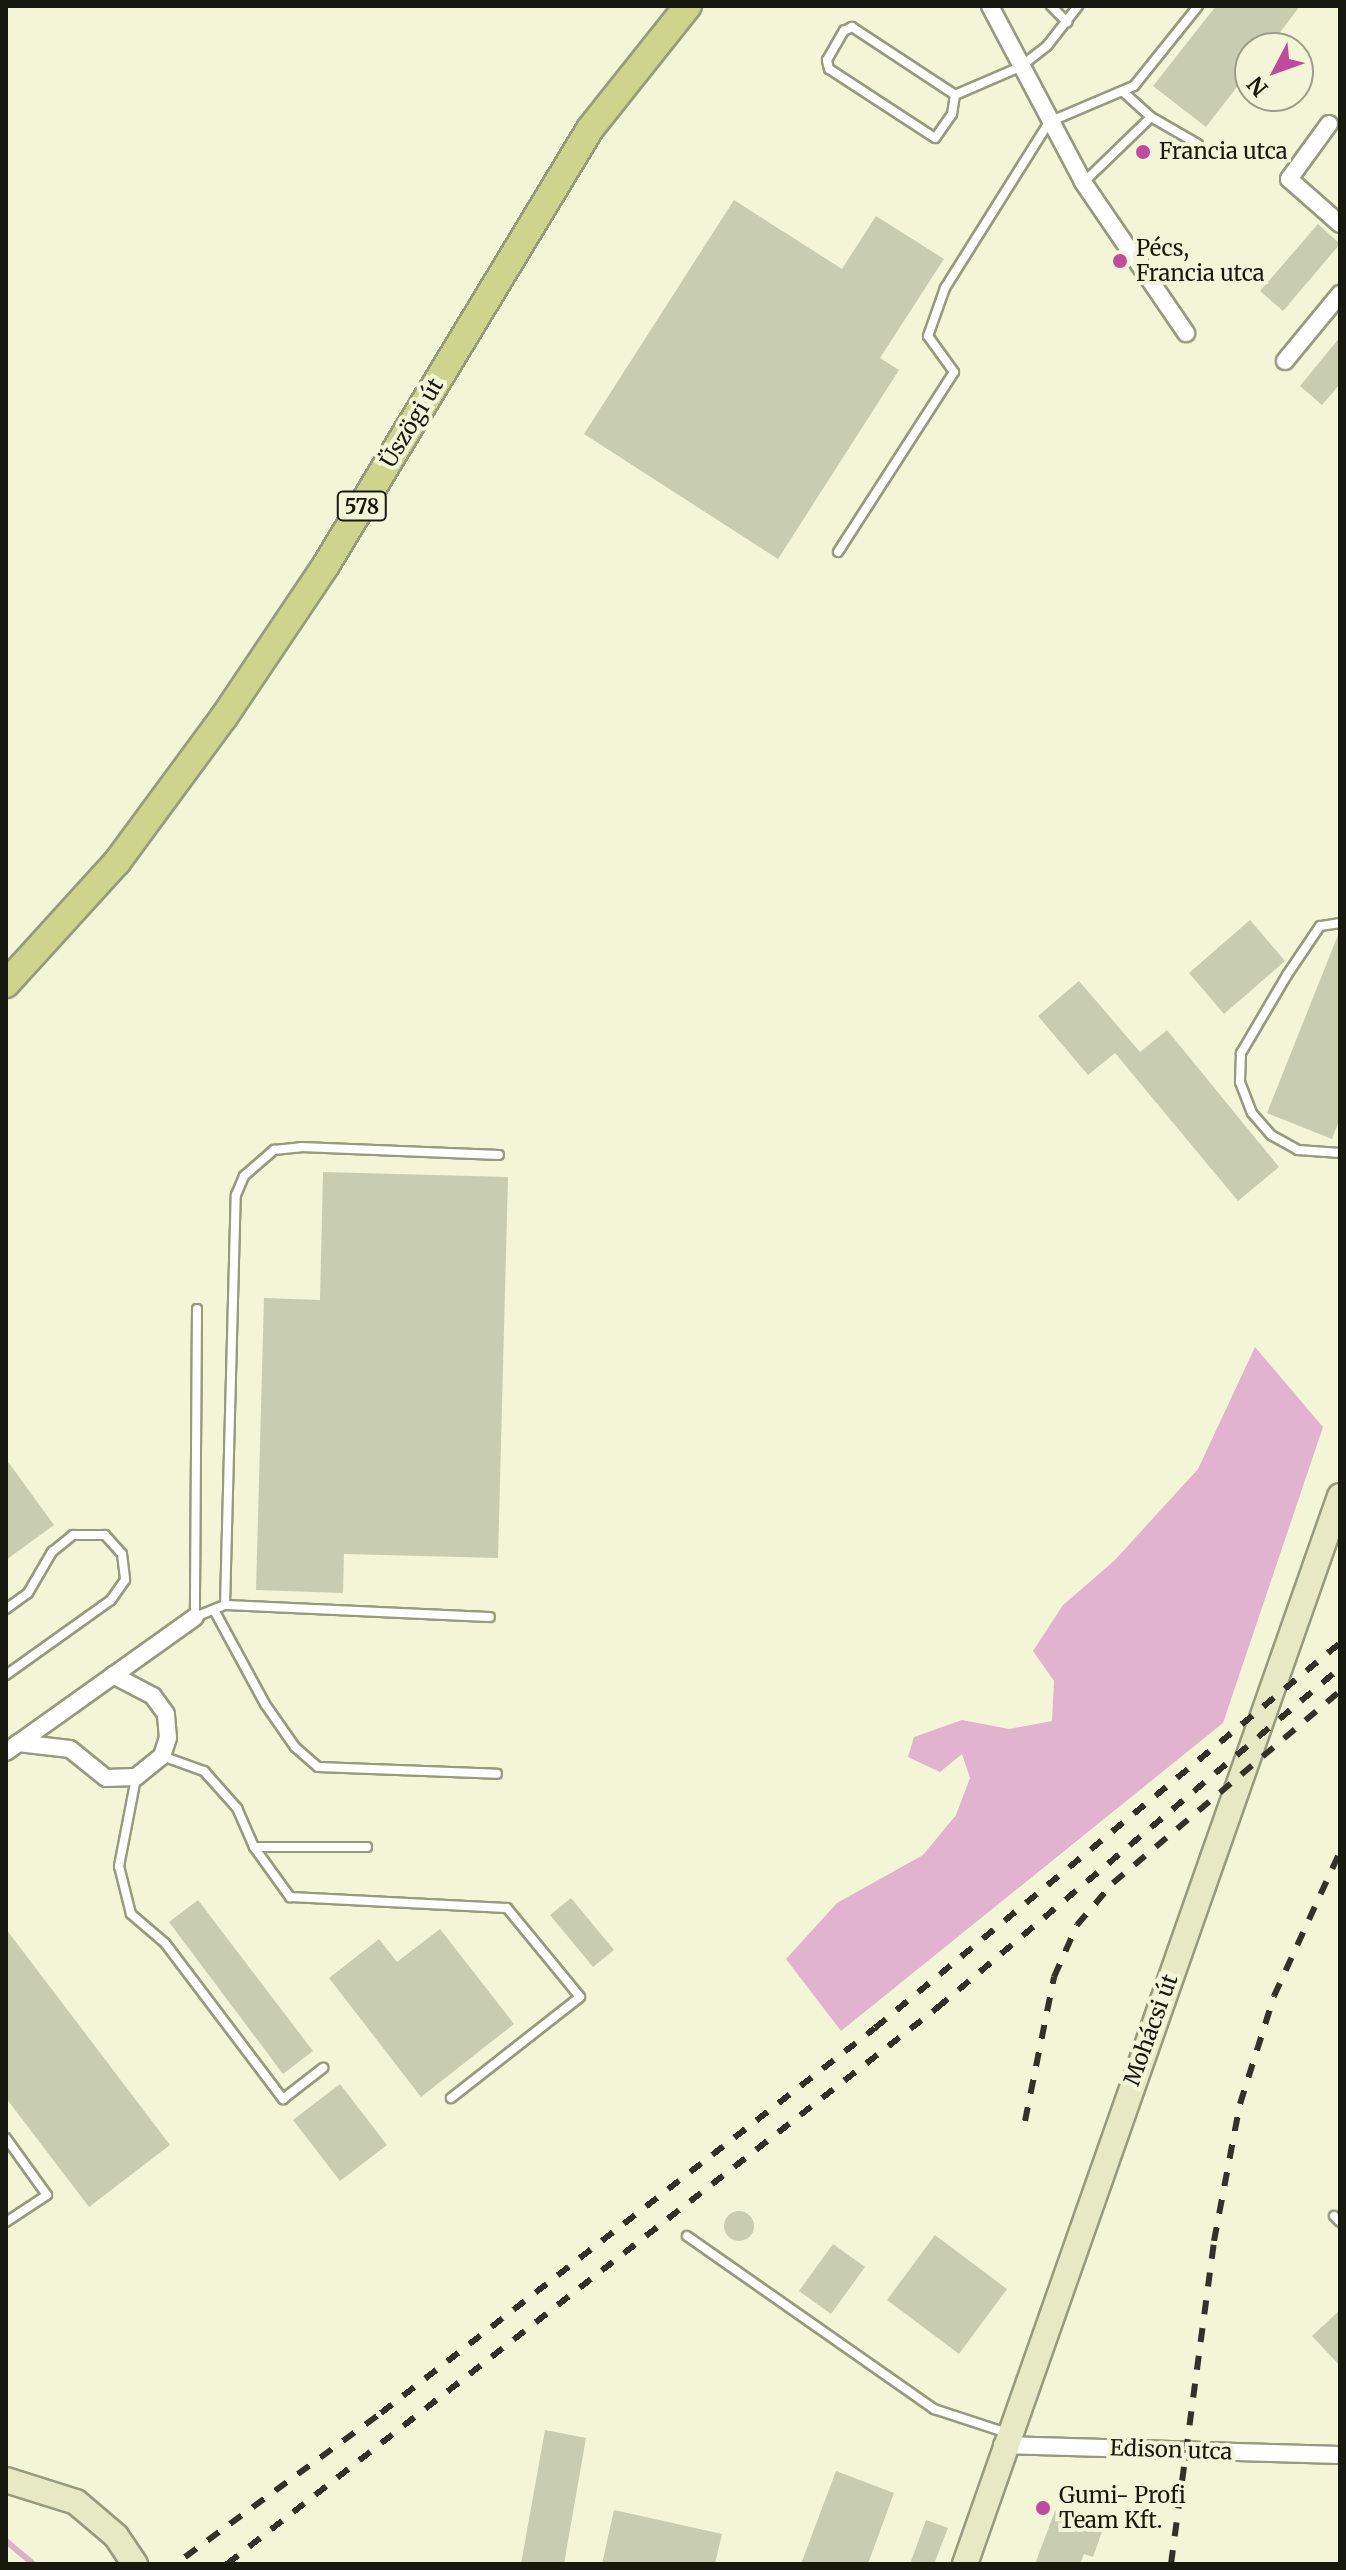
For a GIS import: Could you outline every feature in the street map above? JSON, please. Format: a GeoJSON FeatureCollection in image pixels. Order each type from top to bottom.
{"type":"FeatureCollection","features":[{"type":"Feature","properties":{"kind":"main road","name":"Üszögi út"},"geometry":{"type":"LineString","coordinates":[[6,984],[117,862],[224,717],[326,565],[590,129],[688,6]]}},
{"type":"Feature","properties":{"kind":"main road","name":"Mohácsi út"},"geometry":{"type":"LineString","coordinates":[[965,2564],[1004,2439],[1340,1496]]}},
{"type":"Feature","properties":{"kind":"main road"},"geometry":{"type":"LineString","coordinates":[[6,2480],[76,2502],[116,2536],[135,2564]]}},
{"type":"Feature","properties":{"kind":"street"},"geometry":{"type":"LineString","coordinates":[[990,6],[1083,182],[1186,333]]}},
{"type":"Feature","properties":{"kind":"street"},"geometry":{"type":"LineString","coordinates":[[1329,124],[1289,179],[1340,224]]}},
{"type":"Feature","properties":{"kind":"street"},"geometry":{"type":"LineString","coordinates":[[1285,361],[1319,314],[1340,294]]}},
{"type":"Feature","properties":{"kind":"street"},"geometry":{"type":"LineString","coordinates":[[12,1747],[195,1617]]}},
{"type":"Feature","properties":{"kind":"street"},"geometry":{"type":"LineString","coordinates":[[12,1747],[70,1749],[106,1778],[136,1777],[162,1756],[168,1738],[166,1714],[153,1696],[113,1675]]}},
{"type":"Feature","properties":{"kind":"street","name":"Edison utca"},"geometry":{"type":"LineString","coordinates":[[1004,2439],[1340,2455]]}},
{"type":"Feature","properties":{"kind":"lane"},"geometry":{"type":"LineString","coordinates":[[1051,6],[1067,22]]}},
{"type":"Feature","properties":{"kind":"lane"},"geometry":{"type":"LineString","coordinates":[[955,95],[1020,67],[1067,22],[1078,6]]}},
{"type":"Feature","properties":{"kind":"lane"},"geometry":{"type":"LineString","coordinates":[[838,552],[954,372],[928,336],[945,288],[1049,122],[1134,86],[1198,6]]}},
{"type":"Feature","properties":{"kind":"lane"},"geometry":{"type":"LineString","coordinates":[[852,27],[955,95],[952,114],[935,138],[829,69],[827,60],[844,31],[852,27]]}},
{"type":"Feature","properties":{"kind":"lane"},"geometry":{"type":"LineString","coordinates":[[1123,92],[1151,117],[1198,144]]}},
{"type":"Feature","properties":{"kind":"lane"},"geometry":{"type":"LineString","coordinates":[[1083,182],[1151,117]]}},
{"type":"Feature","properties":{"kind":"lane"},"geometry":{"type":"LineString","coordinates":[[1340,923],[1320,926],[1287,975],[1241,1053],[1240,1082],[1252,1113],[1271,1135],[1298,1150],[1340,1153]]}},
{"type":"Feature","properties":{"kind":"lane"},"geometry":{"type":"LineString","coordinates":[[225,1605],[236,1195],[244,1176],[274,1150],[301,1147],[499,1155]]}},
{"type":"Feature","properties":{"kind":"lane"},"geometry":{"type":"LineString","coordinates":[[197,1309],[195,1617],[225,1605],[490,1617]]}},
{"type":"Feature","properties":{"kind":"lane"},"geometry":{"type":"LineString","coordinates":[[6,1609],[28,1593],[52,1552],[73,1535],[105,1535],[122,1554],[125,1580],[111,1600],[6,1675]]}},
{"type":"Feature","properties":{"kind":"lane"},"geometry":{"type":"LineString","coordinates":[[214,1610],[265,1704],[295,1747],[318,1767],[497,1774]]}},
{"type":"Feature","properties":{"kind":"lane"},"geometry":{"type":"LineString","coordinates":[[162,1756],[204,1771],[237,1808],[254,1847],[290,1897],[507,1908],[580,1997],[451,2098]]}},
{"type":"Feature","properties":{"kind":"lane"},"geometry":{"type":"LineString","coordinates":[[136,1777],[119,1866],[131,1914],[165,1943],[283,2099],[323,2068]]}},
{"type":"Feature","properties":{"kind":"lane"},"geometry":{"type":"LineString","coordinates":[[254,1847],[367,1847]]}},
{"type":"Feature","properties":{"kind":"lane"},"geometry":{"type":"LineString","coordinates":[[6,2138],[47,2195],[6,2222]]}},
{"type":"Feature","properties":{"kind":"lane"},"geometry":{"type":"LineString","coordinates":[[687,2236],[934,2409],[1004,2439]]}},
{"type":"Feature","properties":{"kind":"shaded area"},"geometry":{"type":"Polygon","coordinates":[[[1255,1347],[1323,1427],[1223,1723],[841,2031],[786,1959],[837,1903],[923,1855],[956,1815],[970,1778],[962,1754],[940,1772],[908,1757],[914,1737],[962,1720],[1009,1729],[1052,1721],[1054,1681],[1033,1651],[1063,1605],[1114,1561],[1198,1469],[1255,1347]]]}},
{"type":"Feature","properties":{"kind":"building"},"geometry":{"type":"Polygon","coordinates":[[[1216,6],[1300,6],[1280,32],[1234,32],[1234,91],[1206,127],[1153,86],[1216,6]]]}},
{"type":"Feature","properties":{"kind":"building"},"geometry":{"type":"Polygon","coordinates":[[[734,200],[842,269],[876,216],[944,259],[880,358],[899,370],[778,559],[584,434],[734,200]]]}},
{"type":"Feature","properties":{"kind":"building"},"geometry":{"type":"Polygon","coordinates":[[[1318,224],[1340,244],[1283,311],[1260,291],[1318,224]]]}},
{"type":"Feature","properties":{"kind":"building"},"geometry":{"type":"Polygon","coordinates":[[[1340,337],[1340,384],[1322,405],[1300,386],[1340,337]]]}},
{"type":"Feature","properties":{"kind":"building"},"geometry":{"type":"Polygon","coordinates":[[[1250,920],[1285,961],[1224,1014],[1189,973],[1250,920]]]}},
{"type":"Feature","properties":{"kind":"building"},"geometry":{"type":"Polygon","coordinates":[[[1340,930],[1340,1118],[1332,1139],[1267,1113],[1340,930]]]}},
{"type":"Feature","properties":{"kind":"building"},"geometry":{"type":"Polygon","coordinates":[[[1079,981],[1140,1052],[1167,1030],[1279,1167],[1238,1201],[1115,1053],[1088,1075],[1038,1016],[1079,981]]]}},
{"type":"Feature","properties":{"kind":"building"},"geometry":{"type":"Polygon","coordinates":[[[323,1172],[508,1177],[498,1558],[344,1554],[343,1593],[256,1590],[264,1298],[320,1300],[323,1172]]]}},
{"type":"Feature","properties":{"kind":"building"},"geometry":{"type":"Polygon","coordinates":[[[6,1459],[54,1525],[6,1560],[6,1459]]]}},
{"type":"Feature","properties":{"kind":"building"},"geometry":{"type":"Polygon","coordinates":[[[571,1898],[614,1950],[593,1967],[550,1915],[571,1898]]]}},
{"type":"Feature","properties":{"kind":"building"},"geometry":{"type":"Polygon","coordinates":[[[198,1900],[313,2051],[283,2074],[169,1922],[198,1900]]]}},
{"type":"Feature","properties":{"kind":"building"},"geometry":{"type":"Polygon","coordinates":[[[6,1929],[170,2145],[89,2207],[6,2098],[6,1929]]]}},
{"type":"Feature","properties":{"kind":"building"},"geometry":{"type":"Polygon","coordinates":[[[440,1929],[514,2024],[421,2097],[329,1978],[379,1939],[397,1962],[440,1929]]]}},
{"type":"Feature","properties":{"kind":"building"},"geometry":{"type":"Polygon","coordinates":[[[340,2084],[387,2145],[340,2181],[293,2120],[340,2084]]]}},
{"type":"Feature","properties":{"kind":"building"},"geometry":{"type":"Polygon","coordinates":[[[739,2211],[749,2216],[754,2226],[749,2236],[739,2241],[729,2236],[724,2226],[729,2216],[739,2211]]]}},
{"type":"Feature","properties":{"kind":"building"},"geometry":{"type":"Polygon","coordinates":[[[935,2235],[1007,2289],[959,2354],[887,2300],[935,2235]]]}},
{"type":"Feature","properties":{"kind":"building"},"geometry":{"type":"Polygon","coordinates":[[[833,2244],[865,2267],[831,2314],[799,2291],[833,2244]]]}},
{"type":"Feature","properties":{"kind":"building"},"geometry":{"type":"Polygon","coordinates":[[[1340,2310],[1340,2366],[1312,2336],[1340,2310]]]}},
{"type":"Feature","properties":{"kind":"building"},"geometry":{"type":"Polygon","coordinates":[[[545,2430],[586,2438],[564,2564],[521,2564],[545,2430]]]}},
{"type":"Feature","properties":{"kind":"building"},"geometry":{"type":"Polygon","coordinates":[[[836,2471],[894,2493],[868,2564],[801,2564],[836,2471]]]}},
{"type":"Feature","properties":{"kind":"building"},"geometry":{"type":"Polygon","coordinates":[[[614,2510],[722,2534],[715,2564],[602,2564],[614,2510]]]}},
{"type":"Feature","properties":{"kind":"building"},"geometry":{"type":"Polygon","coordinates":[[[1055,2511],[1103,2529],[1093,2557],[1084,2554],[1080,2564],[1035,2564],[1055,2511]]]}},
{"type":"Feature","properties":{"kind":"building"},"geometry":{"type":"Polygon","coordinates":[[[926,2520],[948,2528],[934,2564],[910,2564],[926,2520]]]}},
{"type":"Feature","properties":{"kind":"waterway"},"geometry":{"type":"LineString","coordinates":[[6,2541],[33,2564]]}},
{"type":"Feature","properties":{"kind":"railway"},"geometry":{"type":"LineString","coordinates":[[185,2557],[381,2413],[875,2028],[1340,1643]]}},
{"type":"Feature","properties":{"kind":"railway"},"geometry":{"type":"LineString","coordinates":[[227,2564],[937,2008],[1340,1668]]}},
{"type":"Feature","properties":{"kind":"railway"},"geometry":{"type":"LineString","coordinates":[[1025,2121],[1054,1977],[1077,1925],[1113,1883],[1340,1691]]}},
{"type":"Feature","properties":{"kind":"railway"},"geometry":{"type":"LineString","coordinates":[[1171,2564],[1214,2241],[1240,2104],[1274,1996],[1340,1852]]}},
{"type":"Feature","properties":{"kind":"place","name":"Francia utca"},"geometry":{"type":"Point","coordinates":[1143,152]}},
{"type":"Feature","properties":{"kind":"place","name":"Pécs, Francia utca"},"geometry":{"type":"Point","coordinates":[1120,261]}},
{"type":"Feature","properties":{"kind":"place","name":"Gumi- Profi Team Kft."},"geometry":{"type":"Point","coordinates":[1043,2508]}}]}
